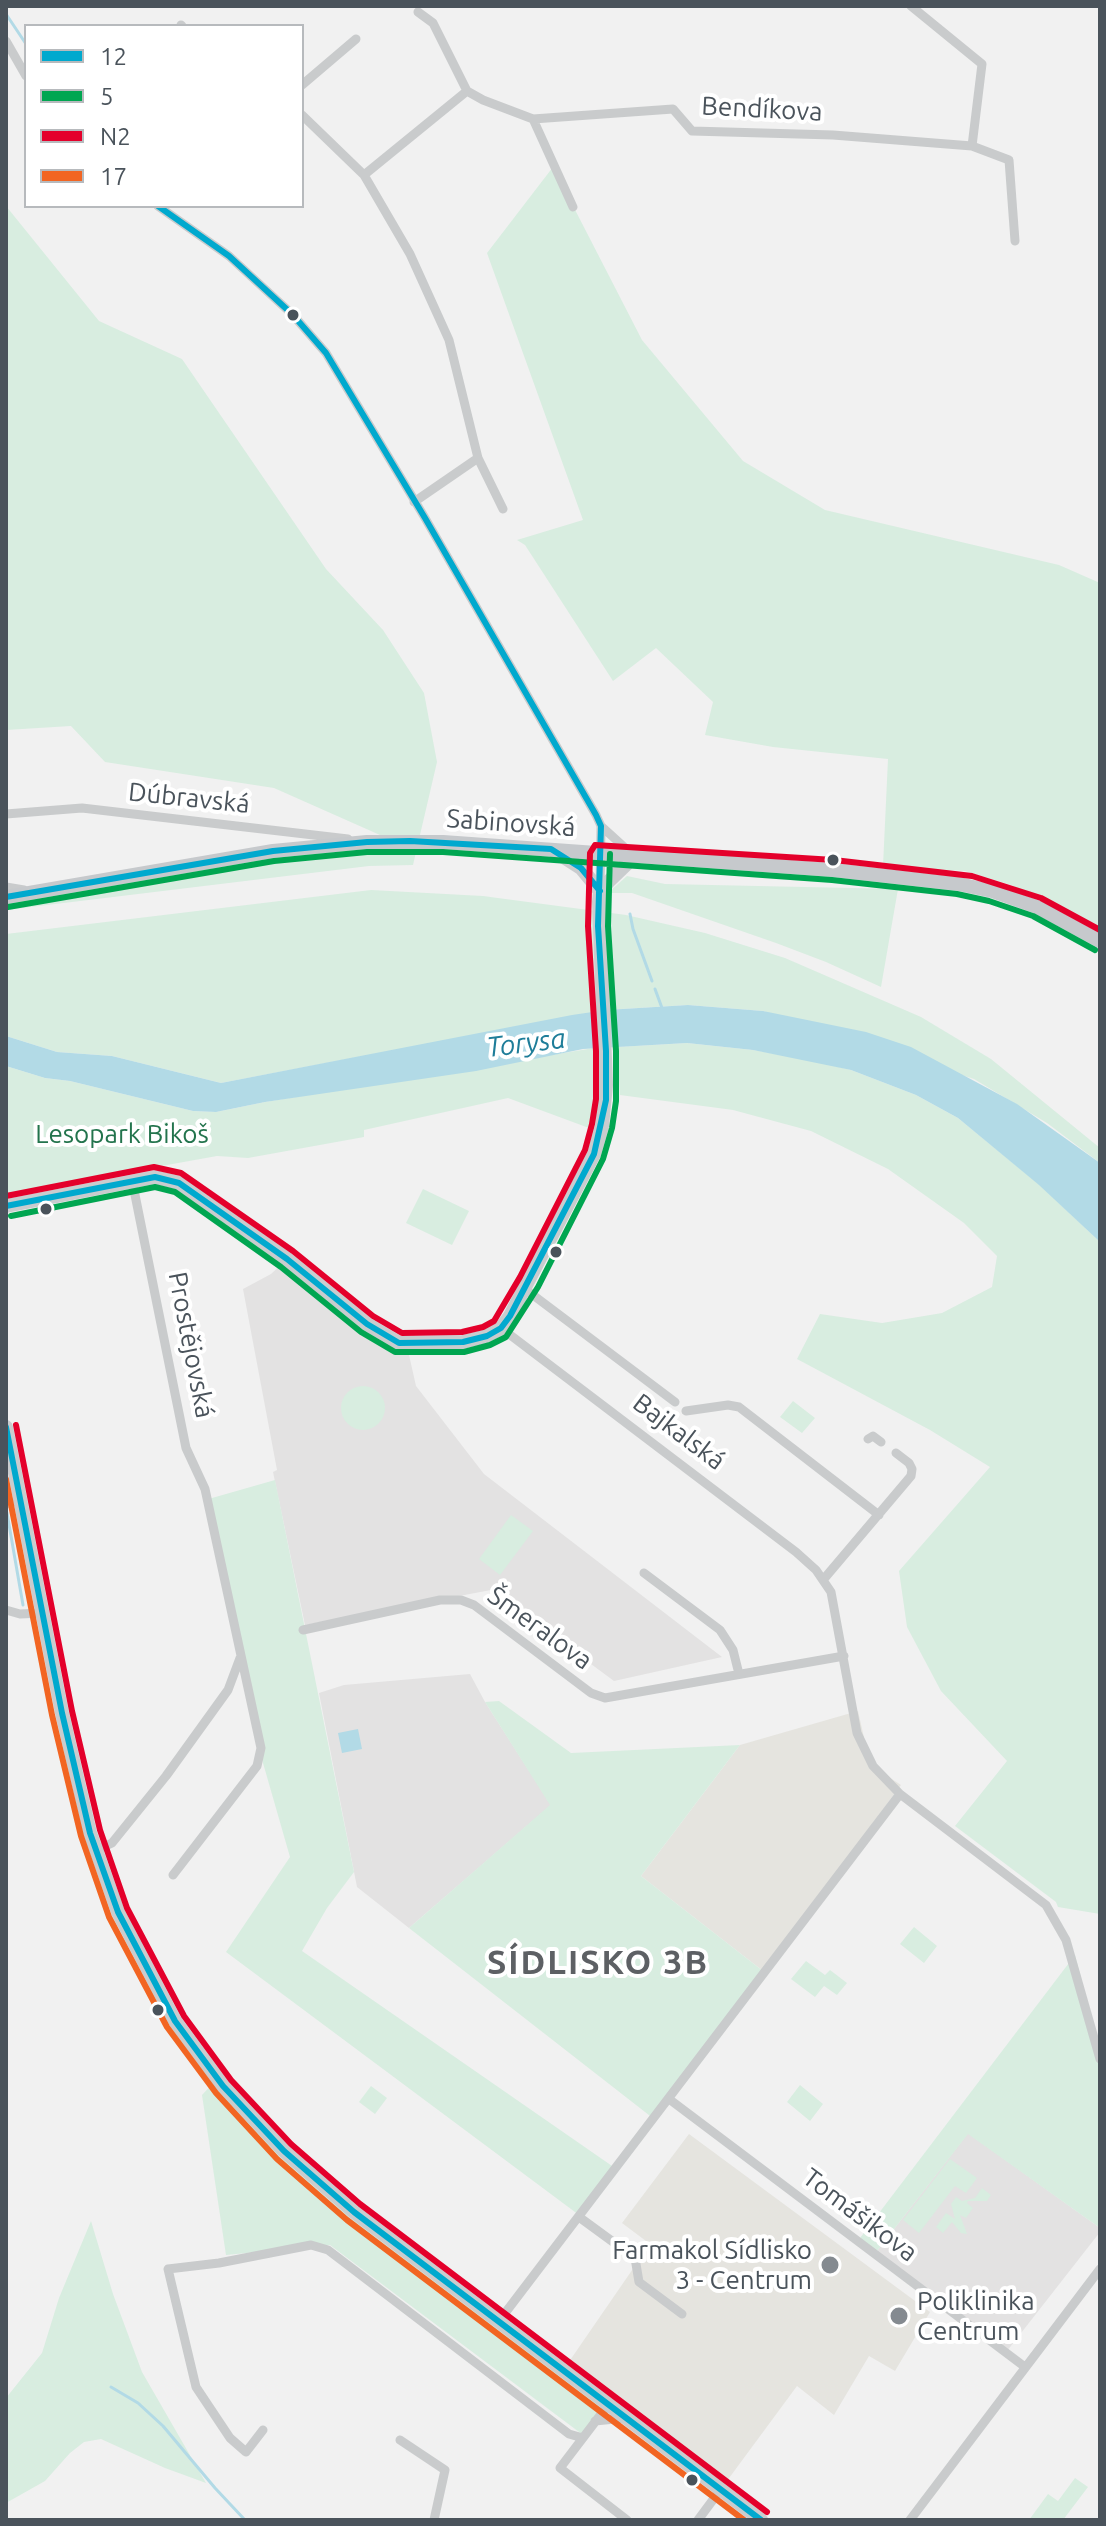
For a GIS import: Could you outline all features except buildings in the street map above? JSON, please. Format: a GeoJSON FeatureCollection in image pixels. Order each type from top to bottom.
{"type":"FeatureCollection","features":[{"type":"Feature","properties":{"kind":"main road","name":"Sabinovská"},"geometry":{"type":"LineString","coordinates":[[6,897],[249,855],[367,842],[443,842],[833,870],[970,886],[1037,907],[1100,941]]}},
{"type":"Feature","properties":{"kind":"street"},"geometry":{"type":"LineString","coordinates":[[911,6],[982,64],[972,146],[1009,160],[1015,241]]}},
{"type":"Feature","properties":{"kind":"street"},"geometry":{"type":"LineString","coordinates":[[364,175],[467,91],[433,23],[418,12]]}},
{"type":"Feature","properties":{"kind":"street"},"geometry":{"type":"LineString","coordinates":[[304,83],[356,39]]}},
{"type":"Feature","properties":{"kind":"street"},"geometry":{"type":"LineString","coordinates":[[6,41],[24,72]]}},
{"type":"Feature","properties":{"kind":"street","name":"Bendíkova"},"geometry":{"type":"LineString","coordinates":[[467,91],[533,119],[673,109],[692,131],[833,135],[972,146]]}},
{"type":"Feature","properties":{"kind":"street"},"geometry":{"type":"LineString","coordinates":[[304,117],[364,175],[410,254],[449,340],[478,458],[503,509]]}},
{"type":"Feature","properties":{"kind":"street"},"geometry":{"type":"LineString","coordinates":[[533,119],[573,207]]}},
{"type":"Feature","properties":{"kind":"street"},"geometry":{"type":"LineString","coordinates":[[161,208],[229,256],[293,315],[326,353],[601,826],[635,856],[600,891]]}},
{"type":"Feature","properties":{"kind":"street"},"geometry":{"type":"LineString","coordinates":[[414,502],[478,458]]}},
{"type":"Feature","properties":{"kind":"street","name":"Dúbravská"},"geometry":{"type":"LineString","coordinates":[[6,814],[82,808],[367,842]]}},
{"type":"Feature","properties":{"kind":"street"},"geometry":{"type":"LineString","coordinates":[[6,1206],[155,1177],[179,1183],[287,1259],[367,1324],[399,1343],[463,1342],[487,1336],[501,1328],[525,1289],[594,1154],[606,1100],[598,926],[601,826]]}},
{"type":"Feature","properties":{"kind":"street"},"geometry":{"type":"LineString","coordinates":[[551,849],[581,868],[600,891]]}},
{"type":"Feature","properties":{"kind":"street"},"geometry":{"type":"LineString","coordinates":[[6,887],[35,892]]}},
{"type":"Feature","properties":{"kind":"street","name":"Prostějovská"},"geometry":{"type":"LineString","coordinates":[[132,1180],[186,1448],[205,1489],[261,1748],[257,1766],[173,1875]]}},
{"type":"Feature","properties":{"kind":"street","name":"Bajkalská"},"geometry":{"type":"LineString","coordinates":[[525,1289],[675,1402]]}},
{"type":"Feature","properties":{"kind":"street","name":"Bajkalská"},"geometry":{"type":"LineString","coordinates":[[501,1328],[804,1558],[823,1580],[831,1592],[857,1733],[873,1766],[900,1794],[1046,1905],[1066,1940],[1100,2059]]}},
{"type":"Feature","properties":{"kind":"street","name":"Bajkalská"},"geometry":{"type":"LineString","coordinates":[[686,1411],[728,1405],[739,1407],[879,1515]]}},
{"type":"Feature","properties":{"kind":"street"},"geometry":{"type":"LineString","coordinates":[[6,1427],[13,1502],[43,1613],[76,1780],[95,1851],[118,1912],[164,2004],[223,2086],[284,2151],[354,2212],[761,2520]]}},
{"type":"Feature","properties":{"kind":"street"},"geometry":{"type":"LineString","coordinates":[[868,1439],[873,1436],[881,1442]]}},
{"type":"Feature","properties":{"kind":"street"},"geometry":{"type":"LineString","coordinates":[[823,1580],[911,1476],[909,1463],[896,1453]]}},
{"type":"Feature","properties":{"kind":"street"},"geometry":{"type":"LineString","coordinates":[[644,1573],[720,1630],[733,1650],[739,1674]]}},
{"type":"Feature","properties":{"kind":"street","name":"Šmeralova"},"geometry":{"type":"LineString","coordinates":[[303,1630],[440,1600],[461,1600],[474,1605],[591,1693],[605,1698],[844,1656]]}},
{"type":"Feature","properties":{"kind":"street"},"geometry":{"type":"LineString","coordinates":[[6,1610],[20,1614],[43,1613]]}},
{"type":"Feature","properties":{"kind":"street"},"geometry":{"type":"LineString","coordinates":[[95,1851],[114,1840],[166,1776],[228,1690],[240,1658]]}},
{"type":"Feature","properties":{"kind":"street"},"geometry":{"type":"LineString","coordinates":[[228,1690],[248,1696]]}},
{"type":"Feature","properties":{"kind":"street"},"geometry":{"type":"LineString","coordinates":[[499,2321],[900,1794]]}},
{"type":"Feature","properties":{"kind":"street","name":"Tomášikova"},"geometry":{"type":"LineString","coordinates":[[669,2099],[1025,2367]]}},
{"type":"Feature","properties":{"kind":"street"},"geometry":{"type":"LineString","coordinates":[[579,2217],[635,2258],[639,2282],[682,2314]]}},
{"type":"Feature","properties":{"kind":"street"},"geometry":{"type":"LineString","coordinates":[[263,2430],[246,2452],[230,2438],[196,2387],[168,2269],[219,2263],[311,2245],[328,2250],[569,2434],[583,2438]]}},
{"type":"Feature","properties":{"kind":"street"},"geometry":{"type":"LineString","coordinates":[[910,2520],[1100,2269]]}},
{"type":"Feature","properties":{"kind":"street"},"geometry":{"type":"LineString","coordinates":[[608,2405],[560,2468],[627,2520]]}},
{"type":"Feature","properties":{"kind":"street"},"geometry":{"type":"LineString","coordinates":[[595,2421],[625,2418]]}},
{"type":"Feature","properties":{"kind":"street"},"geometry":{"type":"LineString","coordinates":[[400,2440],[445,2470],[434,2520]]}},
{"type":"Feature","properties":{"kind":"street"},"geometry":{"type":"LineString","coordinates":[[698,2520],[721,2489]]}},
{"type":"Feature","properties":{"kind":"shaded area"},"geometry":{"type":"Polygon","coordinates":[[[287,1259],[407,1346],[416,1386],[484,1474],[722,1657],[614,1681],[491,1590],[305,1625],[273,1472],[277,1470],[243,1289],[271,1274],[287,1259]]]}},
{"type":"Feature","properties":{"kind":"shaded area"},"geometry":{"type":"Polygon","coordinates":[[[470,1674],[551,1805],[409,1928],[357,1887],[319,1693],[344,1685],[470,1674]]]}},
{"type":"Feature","properties":{"kind":"shaded area"},"geometry":{"type":"Polygon","coordinates":[[[858,1711],[865,1742],[878,1770],[901,1785],[763,1971],[641,1876],[740,1745],[858,1711]]]}},
{"type":"Feature","properties":{"kind":"shaded area"},"geometry":{"type":"Polygon","coordinates":[[[968,2133],[1100,2228],[1100,2232],[1007,2351],[877,2251],[968,2133]]]}},
{"type":"Feature","properties":{"kind":"shaded area"},"geometry":{"type":"Polygon","coordinates":[[[689,2134],[930,2312],[895,2371],[869,2356],[834,2415],[797,2386],[721,2489],[564,2369],[650,2244],[622,2223],[689,2134]]]}},
{"type":"Feature","properties":{"kind":"green space"},"geometry":{"type":"Polygon","coordinates":[[[553,167],[642,340],[743,461],[825,510],[1059,565],[1100,583],[1100,932],[1011,885],[965,871],[883,866],[888,759],[773,747],[705,735],[713,702],[656,648],[613,681],[525,545],[517,540],[583,520],[487,253],[553,167]]]}},
{"type":"Feature","properties":{"kind":"green space"},"geometry":{"type":"Polygon","coordinates":[[[6,206],[99,321],[182,359],[326,569],[383,630],[424,693],[437,762],[413,865],[369,866],[6,910],[6,902],[267,859],[398,843],[274,788],[105,762],[71,726],[6,730],[6,206]]]}},
{"type":"Feature","properties":{"kind":"green space"},"geometry":{"type":"Polygon","coordinates":[[[627,876],[665,884],[898,889],[881,987],[776,943],[632,893],[608,893],[627,876]]]}},
{"type":"Feature","properties":{"kind":"green space"},"geometry":{"type":"Polygon","coordinates":[[[371,890],[483,896],[626,915],[705,933],[785,958],[921,1017],[991,1059],[1100,1148],[1100,1163],[1047,1123],[974,1079],[763,1011],[688,1005],[606,1010],[221,1083],[112,1056],[57,1052],[6,1036],[6,934],[371,890]]]}},
{"type":"Feature","properties":{"kind":"green space"},"geometry":{"type":"Polygon","coordinates":[[[687,1043],[810,1060],[851,1070],[916,1095],[958,1118],[1040,1185],[1100,1242],[1100,1914],[1058,1907],[1056,1902],[955,1826],[1007,1761],[941,1691],[907,1627],[899,1571],[990,1467],[930,1430],[797,1359],[820,1314],[882,1323],[942,1313],[992,1287],[997,1256],[964,1223],[888,1169],[811,1131],[733,1110],[620,1095],[617,1047],[687,1043]]]}},
{"type":"Feature","properties":{"kind":"green space","name":"Lesopark Bikoš"},"geometry":{"type":"Polygon","coordinates":[[[594,1048],[596,1095],[589,1128],[508,1098],[364,1130],[364,1137],[248,1158],[217,1156],[6,1194],[6,1066],[45,1078],[70,1081],[193,1111],[216,1112],[594,1048]]]}},
{"type":"Feature","properties":{"kind":"green space"},"geometry":{"type":"Polygon","coordinates":[[[423,1189],[469,1211],[452,1245],[406,1223],[423,1189]]]}},
{"type":"Feature","properties":{"kind":"green space"},"geometry":{"type":"Polygon","coordinates":[[[363,1386],[378,1393],[385,1408],[378,1423],[363,1430],[348,1423],[341,1408],[348,1393],[363,1386]]]}},
{"type":"Feature","properties":{"kind":"green space"},"geometry":{"type":"Polygon","coordinates":[[[793,1401],[815,1418],[802,1433],[780,1417],[793,1401]]]}},
{"type":"Feature","properties":{"kind":"green space"},"geometry":{"type":"Polygon","coordinates":[[[275,1480],[354,1872],[327,1908],[302,1951],[615,2168],[579,2215],[226,1952],[290,1857],[263,1763],[205,1500],[275,1480]]]}},
{"type":"Feature","properties":{"kind":"green space"},"geometry":{"type":"Polygon","coordinates":[[[511,1515],[533,1531],[500,1575],[479,1559],[511,1515]]]}},
{"type":"Feature","properties":{"kind":"green space"},"geometry":{"type":"Polygon","coordinates":[[[499,1701],[571,1753],[740,1745],[641,1876],[763,1971],[654,2119],[409,1928],[550,1805],[485,1702],[499,1701]]]}},
{"type":"Feature","properties":{"kind":"green space"},"geometry":{"type":"Polygon","coordinates":[[[914,1927],[937,1946],[924,1963],[900,1944],[914,1927]]]}},
{"type":"Feature","properties":{"kind":"green space"},"geometry":{"type":"Polygon","coordinates":[[[1075,1955],[1100,2050],[1100,2228],[968,2134],[877,2251],[860,2238],[1075,1955]]]}},
{"type":"Feature","properties":{"kind":"green space"},"geometry":{"type":"Polygon","coordinates":[[[806,1961],[825,1975],[830,1970],[847,1983],[837,1995],[824,1986],[815,1997],[791,1979],[806,1961]]]}},
{"type":"Feature","properties":{"kind":"green space"},"geometry":{"type":"Polygon","coordinates":[[[219,2077],[297,2172],[606,2401],[583,2435],[330,2245],[226,2255],[202,2095],[219,2077]]]}},
{"type":"Feature","properties":{"kind":"green space"},"geometry":{"type":"Polygon","coordinates":[[[800,2085],[823,2104],[810,2121],[787,2102],[800,2085]]]}},
{"type":"Feature","properties":{"kind":"green space"},"geometry":{"type":"Polygon","coordinates":[[[371,2086],[387,2098],[375,2114],[359,2102],[371,2086]]]}},
{"type":"Feature","properties":{"kind":"green space"},"geometry":{"type":"Polygon","coordinates":[[[950,2159],[977,2178],[966,2193],[955,2186],[919,2233],[903,2220],[950,2159]]]}},
{"type":"Feature","properties":{"kind":"green space"},"geometry":{"type":"Polygon","coordinates":[[[982,2188],[991,2195],[987,2201],[968,2201],[973,2208],[966,2218],[960,2215],[967,2234],[961,2233],[952,2222],[943,2233],[936,2227],[946,2213],[955,2219],[951,2204],[956,2197],[962,2201],[975,2198],[982,2188]]]}},
{"type":"Feature","properties":{"kind":"green space"},"geometry":{"type":"Polygon","coordinates":[[[91,2221],[113,2294],[142,2372],[206,2483],[101,2439],[84,2442],[45,2481],[6,2503],[6,2398],[42,2353],[59,2298],[91,2221]]]}},
{"type":"Feature","properties":{"kind":"green space"},"geometry":{"type":"Polygon","coordinates":[[[1075,2478],[1088,2487],[1063,2520],[1029,2520],[1048,2494],[1058,2501],[1075,2478]]]}},
{"type":"Feature","properties":{"kind":"water","name":"Torysa"},"geometry":{"type":"Polygon","coordinates":[[[688,1005],[763,1011],[866,1032],[911,1047],[1017,1104],[1100,1163],[1100,1242],[1039,1185],[958,1118],[916,1095],[851,1070],[753,1050],[687,1043],[583,1049],[476,1071],[216,1112],[193,1111],[70,1081],[45,1078],[6,1066],[6,1036],[57,1052],[112,1056],[221,1083],[572,1015],[688,1005]]]}},
{"type":"Feature","properties":{"kind":"water"},"geometry":{"type":"Polygon","coordinates":[[[358,1729],[362,1749],[342,1753],[338,1733],[358,1729]]]}},
{"type":"Feature","properties":{"kind":"waterway"},"geometry":{"type":"LineString","coordinates":[[6,14],[24,41]]}},
{"type":"Feature","properties":{"kind":"waterway"},"geometry":{"type":"LineString","coordinates":[[630,914],[652,981]]}},
{"type":"Feature","properties":{"kind":"waterway"},"geometry":{"type":"LineString","coordinates":[[655,989],[662,1008]]}},
{"type":"Feature","properties":{"kind":"waterway"},"geometry":{"type":"LineString","coordinates":[[7,1513],[23,1605]]}},
{"type":"Feature","properties":{"kind":"waterway"},"geometry":{"type":"LineString","coordinates":[[111,2387],[138,2403],[163,2426],[245,2520]]}},
{"type":"Feature","properties":{"kind":"transit line","name":"12"},"geometry":{"type":"LineString","coordinates":[[6,1206],[155,1177],[179,1183],[287,1259],[367,1324],[399,1343],[463,1342],[487,1336],[501,1328],[510,1316],[594,1154],[606,1100],[598,926],[601,826],[596,815],[326,353],[293,315],[229,256],[161,208]]}},
{"type":"Feature","properties":{"kind":"transit line","name":"12"},"geometry":{"type":"LineString","coordinates":[[6,897],[273,851],[410,841],[551,849],[581,868],[600,891]]}},
{"type":"Feature","properties":{"kind":"transit line","name":"N2"},"geometry":{"type":"LineString","coordinates":[[6,1196],[154,1167],[181,1173],[293,1251],[373,1316],[402,1333],[462,1332],[483,1327],[494,1321],[520,1277],[585,1150],[592,1124],[596,1099],[596,1051],[588,926],[590,853],[595,845],[834,860],[972,876],[1041,898],[1100,930]]}},
{"type":"Feature","properties":{"kind":"transit line","name":"5"},"geometry":{"type":"LineString","coordinates":[[8,907],[274,861],[367,852],[443,852],[832,880],[957,894],[1033,916],[1095,950]]}},
{"type":"Feature","properties":{"kind":"transit line","name":"5"},"geometry":{"type":"LineString","coordinates":[[11,1216],[155,1187],[175,1192],[281,1267],[361,1332],[395,1352],[464,1352],[506,1337],[538,1287],[603,1159],[612,1128],[616,1101],[616,1051],[608,926],[610,854]]}},
{"type":"Feature","properties":{"kind":"transit line","name":"N2"},"geometry":{"type":"LineString","coordinates":[[16,1425],[72,1711],[100,1830],[127,1908],[184,2016],[231,2080],[291,2144],[360,2204],[767,2512]]}},
{"type":"Feature","properties":{"kind":"transit line","name":"12"},"geometry":{"type":"LineString","coordinates":[[6,1427],[62,1713],[90,1833],[118,1912],[175,2021],[223,2086],[284,2151],[354,2212],[761,2520]]}},
{"type":"Feature","properties":{"kind":"transit line","name":"17"},"geometry":{"type":"LineString","coordinates":[[6,1479],[52,1715],[81,1836],[109,1917],[167,2027],[216,2093],[277,2159],[347,2220],[744,2520]]}},
{"type":"Feature","properties":{"kind":"place","name":"Farmakol Sídlisko 3 - Centrum"},"geometry":{"type":"Point","coordinates":[830,2265]}},
{"type":"Feature","properties":{"kind":"place","name":"Poliklinika Centrum"},"geometry":{"type":"Point","coordinates":[899,2316]}},
{"type":"Feature","properties":{"kind":"district","name":"SÍDLISKO 3B"},"geometry":{"type":"Point","coordinates":[598,1963]}}]}
